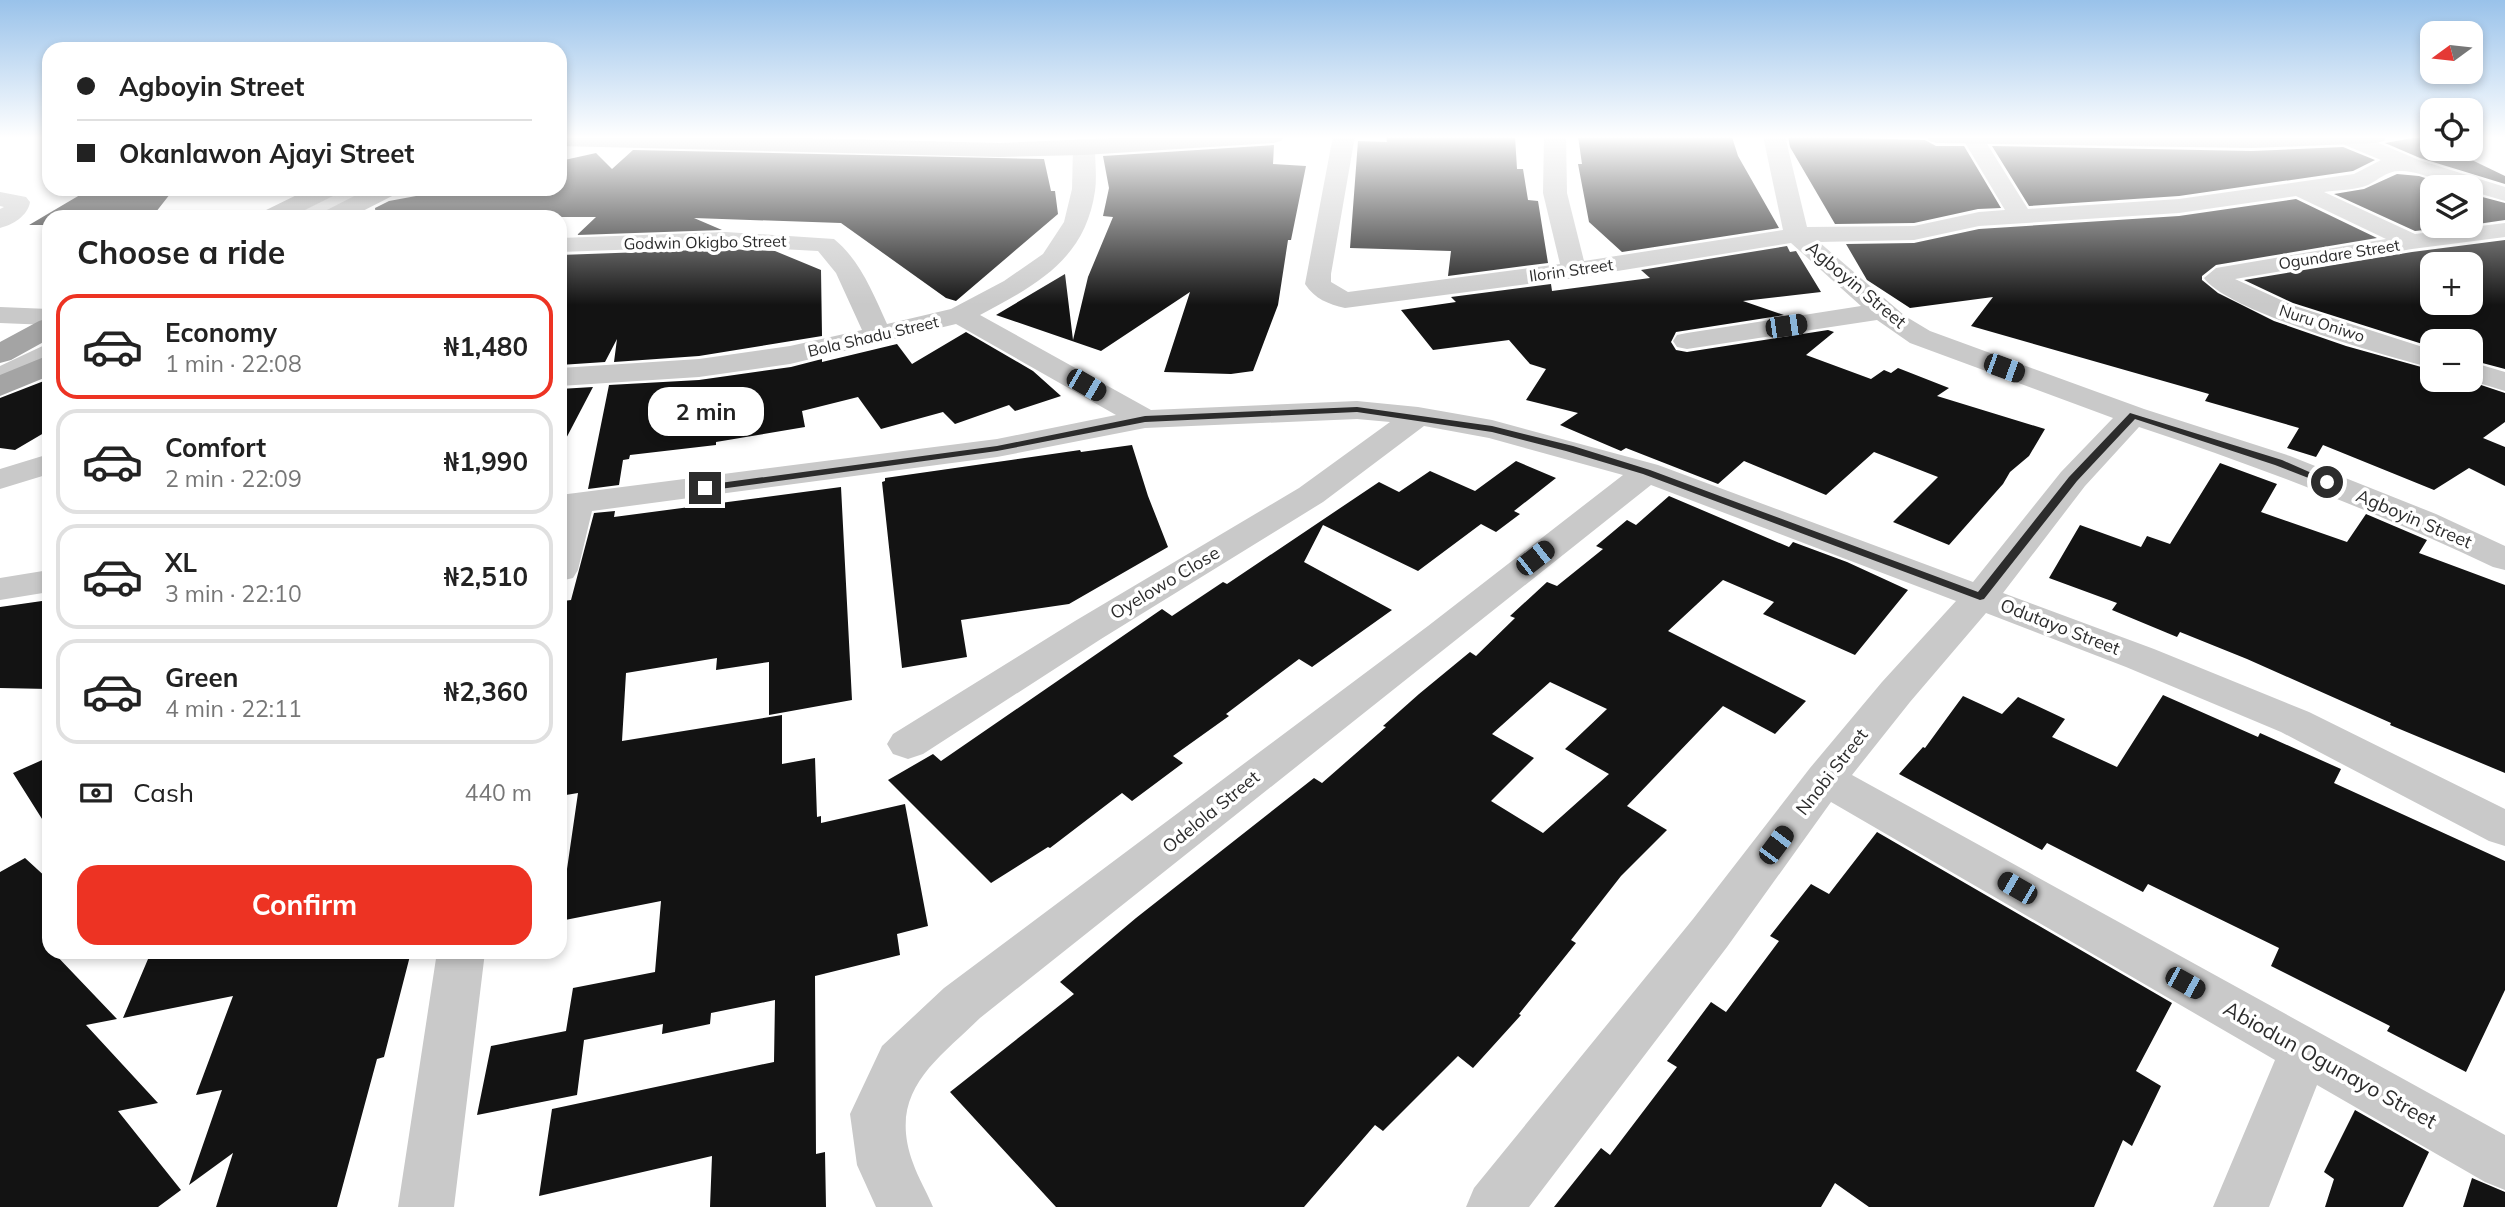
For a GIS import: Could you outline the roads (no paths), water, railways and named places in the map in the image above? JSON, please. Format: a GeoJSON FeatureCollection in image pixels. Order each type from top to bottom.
{"type":"FeatureCollection","features":[{"type":"Feature","properties":{"kind":"main road"},"geometry":{"type":"LineString","coordinates":[[286,210],[315,196]]}},
{"type":"Feature","properties":{"kind":"main road"},"geometry":{"type":"LineString","coordinates":[[346,210],[373,196]]}},
{"type":"Feature","properties":{"kind":"main road"},"geometry":{"type":"LineString","coordinates":[[0,354],[42,331]]}},
{"type":"Feature","properties":{"kind":"main road"},"geometry":{"type":"LineString","coordinates":[[0,387],[42,367]]}},
{"type":"Feature","properties":{"kind":"street","name":"Bola Shadu Street"},"geometry":{"type":"LineString","coordinates":[[567,377],[699,368],[790,355],[960,315],[1013,286],[1052,259],[1076,222],[1083,192]]}},
{"type":"Feature","properties":{"kind":"street","name":"Ilorin Street"},"geometry":{"type":"LineString","coordinates":[[1333,192],[1318,284],[1327,293],[1345,300],[1574,270],[1796,235],[1914,233],[1979,219],[2179,206],[2276,192]]}},
{"type":"Feature","properties":{"kind":"street"},"geometry":{"type":"LineString","coordinates":[[1555,192],[1574,270]]}},
{"type":"Feature","properties":{"kind":"street"},"geometry":{"type":"LineString","coordinates":[[1787,192],[1796,235]]}},
{"type":"Feature","properties":{"kind":"street"},"geometry":{"type":"LineString","coordinates":[[2006,192],[2021,216]]}},
{"type":"Feature","properties":{"kind":"street"},"geometry":{"type":"LineString","coordinates":[[2306,192],[2412,242]]}},
{"type":"Feature","properties":{"kind":"street"},"geometry":{"type":"LineString","coordinates":[[297,210],[318,196]]}},
{"type":"Feature","properties":{"kind":"street"},"geometry":{"type":"LineString","coordinates":[[318,210],[346,196]]}},
{"type":"Feature","properties":{"kind":"street"},"geometry":{"type":"LineString","coordinates":[[0,199],[18,202],[17,208],[0,221]]}},
{"type":"Feature","properties":{"kind":"street","name":"Ogundare Street"},"geometry":{"type":"LineString","coordinates":[[2217,278],[2225,273],[2412,242],[2505,230]]}},
{"type":"Feature","properties":{"kind":"street","name":"Agboyin Street"},"geometry":{"type":"LineString","coordinates":[[1796,235],[1884,311],[1920,337],[2133,415],[2279,463],[2424,521],[2505,559]]}},
{"type":"Feature","properties":{"kind":"street","name":"Godwin Okigbo Street"},"geometry":{"type":"LineString","coordinates":[[567,245],[726,239],[825,244],[835,250],[846,268],[879,336]]}},
{"type":"Feature","properties":{"kind":"street","name":"Nuru Oniwo"},"geometry":{"type":"LineString","coordinates":[[2217,278],[2221,286],[2249,299],[2420,355]]}},
{"type":"Feature","properties":{"kind":"street"},"geometry":{"type":"LineString","coordinates":[[1687,341],[1884,311]]}},
{"type":"Feature","properties":{"kind":"street"},"geometry":{"type":"LineString","coordinates":[[0,315],[42,317]]}},
{"type":"Feature","properties":{"kind":"street"},"geometry":{"type":"LineString","coordinates":[[960,315],[1145,419]]}},
{"type":"Feature","properties":{"kind":"street"},"geometry":{"type":"LineString","coordinates":[[0,362],[42,341]]}},
{"type":"Feature","properties":{"kind":"street"},"geometry":{"type":"LineString","coordinates":[[0,378],[42,356]]}},
{"type":"Feature","properties":{"kind":"street"},"geometry":{"type":"LineString","coordinates":[[2483,376],[2505,382]]}},
{"type":"Feature","properties":{"kind":"street","name":"Odutayo Street"},"geometry":{"type":"LineString","coordinates":[[569,504],[997,449],[1145,419],[1357,410],[1418,416],[1492,429],[1647,472],[1980,597],[2140,658],[2295,722],[2505,829]]}},
{"type":"Feature","properties":{"kind":"street","name":"Nnobi Street"},"geometry":{"type":"LineString","coordinates":[[1493,1207],[1710,933],[1825,779],[1896,692],[1980,597],[2073,479],[2133,415]]}},
{"type":"Feature","properties":{"kind":"street","name":"Oyelowo Close"},"geometry":{"type":"LineString","coordinates":[[908,744],[1088,630],[1311,495],[1418,416]]}},
{"type":"Feature","properties":{"kind":"street"},"geometry":{"type":"LineString","coordinates":[[0,479],[42,466]]}},
{"type":"Feature","properties":{"kind":"street","name":"Odelola Street"},"geometry":{"type":"LineString","coordinates":[[905,1207],[886,1166],[877,1114],[900,1062],[962,1003],[1441,635],[1647,472]]}},
{"type":"Feature","properties":{"kind":"street"},"geometry":{"type":"LineString","coordinates":[[0,589],[42,582]]}},
{"type":"Feature","properties":{"kind":"street","name":"Abiodun Ogunayo Street"},"geometry":{"type":"LineString","coordinates":[[1825,779],[2505,1164]]}},
{"type":"Feature","properties":{"kind":"street"},"geometry":{"type":"LineString","coordinates":[[426,1207],[460,959]]}},
{"type":"Feature","properties":{"kind":"street"},"geometry":{"type":"LineString","coordinates":[[2241,1207],[2305,1051]]}}]}
